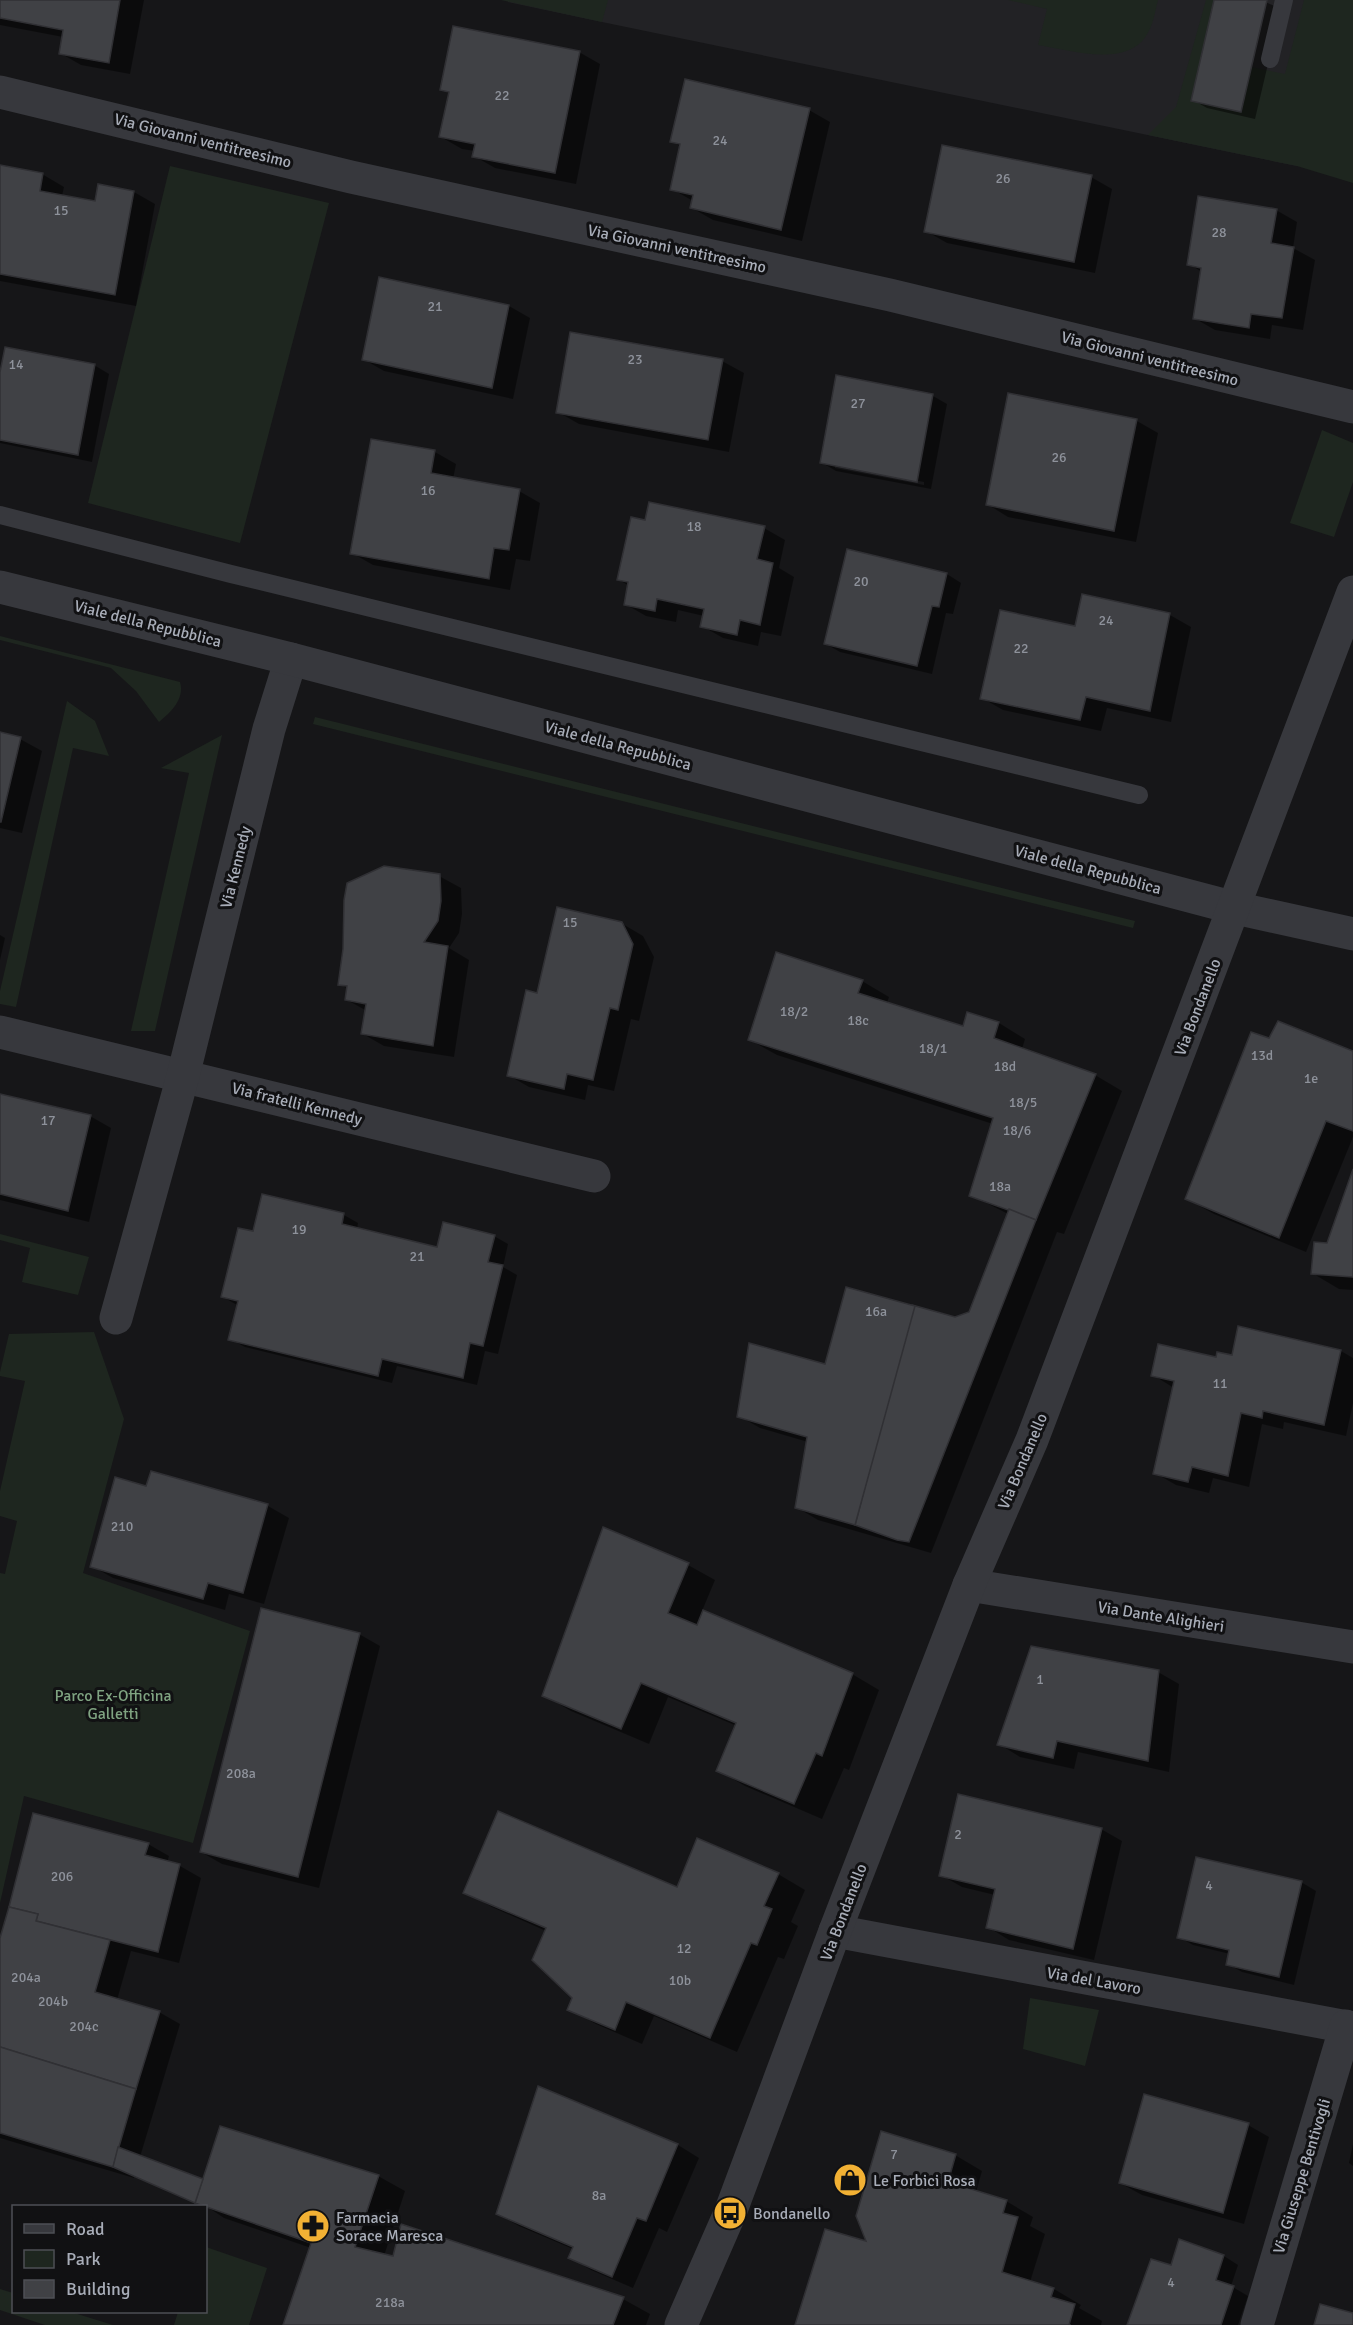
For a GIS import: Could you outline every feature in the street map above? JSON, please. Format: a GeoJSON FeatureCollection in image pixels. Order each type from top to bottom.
{"type":"FeatureCollection","features":[{"type":"Feature","properties":{"kind":"street","name":"Via Giovanni ventitreesimo"},"geometry":{"type":"LineString","coordinates":[[0,92],[351,177],[890,295],[1353,407]]}},
{"type":"Feature","properties":{"kind":"street","name":"Viale della Repubblica"},"geometry":{"type":"LineString","coordinates":[[0,587],[291,658],[1235,908],[1353,934]]}},
{"type":"Feature","properties":{"kind":"street","name":"Via Bondanello"},"geometry":{"type":"LineString","coordinates":[[681,2325],[730,2213],[835,1932],[969,1585],[1032,1440],[1353,592]]}},
{"type":"Feature","properties":{"kind":"street","name":"Via Kennedy"},"geometry":{"type":"LineString","coordinates":[[116,1318],[183,1076],[269,729],[291,658]]}},
{"type":"Feature","properties":{"kind":"street","name":"Via fratelli Kennedy"},"geometry":{"type":"LineString","coordinates":[[0,1032],[594,1176]]}},
{"type":"Feature","properties":{"kind":"street","name":"Via Dante Alighieri"},"geometry":{"type":"LineString","coordinates":[[969,1585],[1353,1647]]}},
{"type":"Feature","properties":{"kind":"street","name":"Via del Lavoro"},"geometry":{"type":"LineString","coordinates":[[835,1932],[1349,2027]]}},
{"type":"Feature","properties":{"kind":"street","name":"Via Giuseppe Bentivogli"},"geometry":{"type":"LineString","coordinates":[[1257,2325],[1349,2027]]}},
{"type":"Feature","properties":{"kind":"lane"},"geometry":{"type":"LineString","coordinates":[[1270,59],[1284,0]]}},
{"type":"Feature","properties":{"kind":"lane"},"geometry":{"type":"LineString","coordinates":[[0,515],[252,579],[1139,795]]}},
{"type":"Feature","properties":{"kind":"shaded area"},"geometry":{"type":"Polygon","coordinates":[[[508,0],[1342,0],[1297,166],[602,22],[508,2],[508,0]]]}},
{"type":"Feature","properties":{"kind":"green space"},"geometry":{"type":"Polygon","coordinates":[[[501,0],[608,0],[602,22],[501,0]]]}},
{"type":"Feature","properties":{"kind":"green space"},"geometry":{"type":"Polygon","coordinates":[[[1008,0],[1158,0],[1150,28],[1137,46],[1125,52],[1096,54],[1038,45],[1047,9],[1008,0]]]}},
{"type":"Feature","properties":{"kind":"green space"},"geometry":{"type":"Polygon","coordinates":[[[1206,0],[1214,0],[1241,111],[1251,67],[1285,74],[1304,0],[1353,0],[1353,183],[1297,166],[1148,135],[1176,107],[1206,0]]]}},
{"type":"Feature","properties":{"kind":"green space"},"geometry":{"type":"Polygon","coordinates":[[[170,166],[329,203],[240,543],[88,503],[170,166]]]}},
{"type":"Feature","properties":{"kind":"green space"},"geometry":{"type":"Polygon","coordinates":[[[1322,430],[1353,443],[1353,482],[1334,537],[1290,523],[1322,430]]]}},
{"type":"Feature","properties":{"kind":"green space"},"geometry":{"type":"Polygon","coordinates":[[[0,636],[180,682],[181,694],[172,709],[159,722],[136,691],[111,668],[0,640],[0,636]]]}},
{"type":"Feature","properties":{"kind":"green space"},"geometry":{"type":"Polygon","coordinates":[[[67,701],[95,721],[109,756],[73,748],[16,1007],[0,1004],[0,991],[67,701]]]}},
{"type":"Feature","properties":{"kind":"green space"},"geometry":{"type":"Polygon","coordinates":[[[315,717],[1135,921],[1133,928],[313,724],[315,717]]]}},
{"type":"Feature","properties":{"kind":"green space"},"geometry":{"type":"Polygon","coordinates":[[[222,735],[155,1031],[131,1031],[189,773],[161,768],[222,735]]]}},
{"type":"Feature","properties":{"kind":"green space"},"geometry":{"type":"Polygon","coordinates":[[[0,1234],[89,1257],[78,1295],[22,1282],[30,1248],[0,1240],[0,1234]]]}},
{"type":"Feature","properties":{"kind":"green space","name":"Parco Ex-Officina Galletti"},"geometry":{"type":"Polygon","coordinates":[[[94,1332],[124,1419],[83,1573],[250,1631],[193,1843],[24,1796],[0,1903],[0,1573],[5,1574],[17,1521],[0,1516],[0,1491],[25,1381],[0,1376],[0,1372],[9,1334],[94,1332]]]}},
{"type":"Feature","properties":{"kind":"green space"},"geometry":{"type":"Polygon","coordinates":[[[1030,1998],[1099,2010],[1085,2066],[1023,2049],[1030,1998]]]}},
{"type":"Feature","properties":{"kind":"green space"},"geometry":{"type":"Polygon","coordinates":[[[207,2247],[267,2268],[249,2325],[174,2325],[178,2313],[207,2313],[207,2247]]]}},
{"type":"Feature","properties":{"kind":"green space"},"geometry":{"type":"Polygon","coordinates":[[[0,2289],[12,2293],[12,2313],[74,2313],[113,2325],[45,2325],[0,2310],[0,2289]]]}},
{"type":"Feature","properties":{"kind":"building"},"geometry":{"type":"Polygon","coordinates":[[[0,0],[120,0],[109,63],[59,54],[63,30],[0,18],[0,0]]]}},
{"type":"Feature","properties":{"kind":"building"},"geometry":{"type":"Polygon","coordinates":[[[1214,0],[1267,0],[1241,112],[1191,101],[1214,0]]]}},
{"type":"Feature","properties":{"kind":"building"},"geometry":{"type":"Polygon","coordinates":[[[453,26],[580,51],[555,173],[472,157],[475,144],[439,137],[449,92],[440,90],[453,26]]]}},
{"type":"Feature","properties":{"kind":"building"},"geometry":{"type":"Polygon","coordinates":[[[685,79],[810,108],[781,230],[690,208],[693,195],[670,190],[680,144],[670,142],[685,79]]]}},
{"type":"Feature","properties":{"kind":"building"},"geometry":{"type":"Polygon","coordinates":[[[942,145],[1092,175],[1074,262],[924,232],[942,145]]]}},
{"type":"Feature","properties":{"kind":"building"},"geometry":{"type":"Polygon","coordinates":[[[0,165],[43,173],[40,191],[95,201],[98,184],[134,191],[115,295],[0,274],[0,165]]]}},
{"type":"Feature","properties":{"kind":"building"},"geometry":{"type":"Polygon","coordinates":[[[1198,196],[1277,209],[1271,243],[1294,247],[1282,318],[1251,314],[1249,328],[1193,319],[1201,268],[1187,265],[1198,196]]]}},
{"type":"Feature","properties":{"kind":"building"},"geometry":{"type":"Polygon","coordinates":[[[379,277],[509,305],[492,388],[362,360],[379,277]]]}},
{"type":"Feature","properties":{"kind":"building"},"geometry":{"type":"Polygon","coordinates":[[[570,332],[723,359],[708,440],[556,413],[570,332]]]}},
{"type":"Feature","properties":{"kind":"building"},"geometry":{"type":"Polygon","coordinates":[[[5,347],[95,364],[78,455],[0,440],[0,372],[5,347]]]}},
{"type":"Feature","properties":{"kind":"building"},"geometry":{"type":"Polygon","coordinates":[[[836,375],[933,394],[917,482],[820,463],[836,375]]]}},
{"type":"Feature","properties":{"kind":"building"},"geometry":{"type":"Polygon","coordinates":[[[1008,393],[1137,419],[1114,531],[986,505],[1008,393]]]}},
{"type":"Feature","properties":{"kind":"building"},"geometry":{"type":"Polygon","coordinates":[[[371,439],[435,450],[431,473],[520,489],[509,550],[494,548],[489,579],[350,554],[371,439]]]}},
{"type":"Feature","properties":{"kind":"building"},"geometry":{"type":"Polygon","coordinates":[[[649,502],[765,526],[757,559],[773,563],[760,625],[740,620],[737,635],[700,627],[704,609],[657,599],[655,611],[624,605],[628,582],[617,580],[631,517],[645,520],[649,502]]]}},
{"type":"Feature","properties":{"kind":"building"},"geometry":{"type":"Polygon","coordinates":[[[847,549],[947,573],[939,607],[932,606],[917,666],[824,644],[847,549]]]}},
{"type":"Feature","properties":{"kind":"building"},"geometry":{"type":"Polygon","coordinates":[[[1082,594],[1170,613],[1150,711],[1086,697],[1080,720],[980,699],[1000,610],[1075,626],[1082,594]]]}},
{"type":"Feature","properties":{"kind":"building"},"geometry":{"type":"Polygon","coordinates":[[[0,732],[21,737],[1,822],[0,822],[0,732]]]}},
{"type":"Feature","properties":{"kind":"building"},"geometry":{"type":"Polygon","coordinates":[[[384,866],[440,874],[441,901],[438,921],[424,942],[448,946],[433,1046],[361,1034],[366,1004],[345,1000],[347,986],[338,985],[343,949],[344,900],[347,883],[384,866]]]}},
{"type":"Feature","properties":{"kind":"building"},"geometry":{"type":"Polygon","coordinates":[[[557,907],[622,922],[633,944],[618,1010],[610,1008],[593,1080],[567,1074],[564,1089],[507,1076],[526,990],[537,993],[557,907]]]}},
{"type":"Feature","properties":{"kind":"building"},"geometry":{"type":"Polygon","coordinates":[[[776,952],[863,980],[858,993],[963,1026],[967,1012],[999,1022],[994,1038],[1096,1074],[1036,1220],[969,1196],[993,1118],[748,1040],[776,952]]]}},
{"type":"Feature","properties":{"kind":"building"},"geometry":{"type":"Polygon","coordinates":[[[1278,1021],[1353,1051],[1353,1131],[1326,1121],[1279,1238],[1185,1199],[1251,1032],[1269,1038],[1278,1021]]]}},
{"type":"Feature","properties":{"kind":"building"},"geometry":{"type":"Polygon","coordinates":[[[0,1094],[91,1115],[68,1211],[0,1194],[0,1094]]]}},
{"type":"Feature","properties":{"kind":"building"},"geometry":{"type":"Polygon","coordinates":[[[1353,1169],[1353,1277],[1311,1274],[1314,1242],[1327,1243],[1353,1169]]]}},
{"type":"Feature","properties":{"kind":"building"},"geometry":{"type":"Polygon","coordinates":[[[262,1194],[344,1213],[342,1224],[437,1247],[443,1222],[495,1235],[488,1262],[503,1265],[483,1346],[470,1343],[463,1378],[382,1359],[378,1376],[228,1340],[238,1301],[221,1297],[238,1228],[253,1231],[262,1194]]]}},
{"type":"Feature","properties":{"kind":"building"},"geometry":{"type":"Polygon","coordinates":[[[1009,1209],[1036,1220],[909,1542],[855,1525],[912,1305],[955,1317],[969,1312],[1009,1209]]]}},
{"type":"Feature","properties":{"kind":"building"},"geometry":{"type":"Polygon","coordinates":[[[846,1287],[915,1306],[855,1525],[795,1508],[807,1437],[737,1417],[749,1343],[825,1364],[846,1287]]]}},
{"type":"Feature","properties":{"kind":"building"},"geometry":{"type":"Polygon","coordinates":[[[1238,1326],[1341,1350],[1324,1425],[1263,1411],[1262,1418],[1241,1413],[1228,1476],[1192,1467],[1188,1482],[1153,1474],[1174,1381],[1151,1376],[1158,1344],[1216,1357],[1217,1352],[1232,1355],[1238,1326]]]}},
{"type":"Feature","properties":{"kind":"building"},"geometry":{"type":"Polygon","coordinates":[[[151,1471],[268,1504],[243,1593],[208,1583],[203,1599],[90,1567],[115,1477],[146,1486],[151,1471]]]}},
{"type":"Feature","properties":{"kind":"building"},"geometry":{"type":"Polygon","coordinates":[[[603,1527],[689,1563],[668,1613],[697,1625],[703,1610],[853,1673],[822,1756],[816,1753],[794,1804],[716,1771],[736,1723],[641,1683],[621,1729],[542,1696],[603,1527]]]}},
{"type":"Feature","properties":{"kind":"building"},"geometry":{"type":"Polygon","coordinates":[[[261,1608],[360,1633],[298,1877],[200,1852],[261,1608]]]}},
{"type":"Feature","properties":{"kind":"building"},"geometry":{"type":"Polygon","coordinates":[[[1031,1646],[1159,1670],[1148,1761],[1057,1741],[1053,1758],[997,1745],[1031,1646]]]}},
{"type":"Feature","properties":{"kind":"building"},"geometry":{"type":"Polygon","coordinates":[[[958,1794],[1102,1828],[1073,1949],[986,1928],[995,1889],[939,1876],[958,1794]]]}},
{"type":"Feature","properties":{"kind":"building"},"geometry":{"type":"Polygon","coordinates":[[[498,1811],[677,1887],[697,1838],[779,1873],[764,1906],[772,1909],[757,1945],[751,1943],[710,2038],[626,2002],[615,2030],[567,2010],[572,1998],[532,1960],[546,1928],[463,1893],[498,1811]]]}},
{"type":"Feature","properties":{"kind":"building"},"geometry":{"type":"Polygon","coordinates":[[[33,1813],[149,1843],[145,1855],[180,1864],[158,1952],[36,1921],[38,1914],[9,1907],[33,1813]]]}},
{"type":"Feature","properties":{"kind":"building"},"geometry":{"type":"Polygon","coordinates":[[[1196,1857],[1302,1881],[1279,1977],[1226,1965],[1229,1950],[1177,1938],[1196,1857]]]}},
{"type":"Feature","properties":{"kind":"building"},"geometry":{"type":"Polygon","coordinates":[[[9,1907],[38,1914],[36,1921],[110,1940],[95,1992],[160,2011],[136,2089],[0,2047],[0,1938],[9,1907]]]}},
{"type":"Feature","properties":{"kind":"building"},"geometry":{"type":"Polygon","coordinates":[[[0,2047],[136,2089],[113,2167],[0,2133],[0,2047]]]}},
{"type":"Feature","properties":{"kind":"building"},"geometry":{"type":"Polygon","coordinates":[[[538,2086],[678,2144],[646,2221],[637,2218],[612,2277],[568,2258],[573,2247],[496,2214],[538,2086]]]}},
{"type":"Feature","properties":{"kind":"building"},"geometry":{"type":"Polygon","coordinates":[[[1144,2094],[1249,2123],[1223,2213],[1119,2183],[1144,2094]]]}},
{"type":"Feature","properties":{"kind":"building"},"geometry":{"type":"Polygon","coordinates":[[[220,2126],[379,2175],[355,2247],[393,2256],[401,2224],[624,2297],[613,2325],[283,2325],[311,2243],[207,2207],[207,2205],[195,2203],[220,2126]]]}},
{"type":"Feature","properties":{"kind":"building"},"geometry":{"type":"Polygon","coordinates":[[[881,2131],[956,2154],[948,2182],[1007,2200],[1003,2213],[1018,2217],[1002,2272],[1054,2288],[1051,2297],[1075,2304],[1069,2325],[795,2325],[825,2229],[866,2241],[856,2216],[881,2131]]]}},
{"type":"Feature","properties":{"kind":"building"},"geometry":{"type":"Polygon","coordinates":[[[118,2147],[203,2179],[195,2203],[113,2167],[118,2147]]]}},
{"type":"Feature","properties":{"kind":"building"},"geometry":{"type":"Polygon","coordinates":[[[1179,2239],[1224,2255],[1216,2280],[1234,2286],[1221,2325],[1127,2325],[1151,2259],[1171,2265],[1179,2239]]]}},
{"type":"Feature","properties":{"kind":"building"},"geometry":{"type":"Polygon","coordinates":[[[1320,2304],[1353,2313],[1353,2325],[1314,2325],[1320,2304]]]}},
{"type":"Feature","properties":{"kind":"place","name":"Le Forbici Rosa"},"geometry":{"type":"Point","coordinates":[850,2180]}},
{"type":"Feature","properties":{"kind":"place","name":"Bondanello"},"geometry":{"type":"Point","coordinates":[730,2213]}},
{"type":"Feature","properties":{"kind":"place","name":"Farmacia Sorace Maresca"},"geometry":{"type":"Point","coordinates":[313,2226]}}]}
